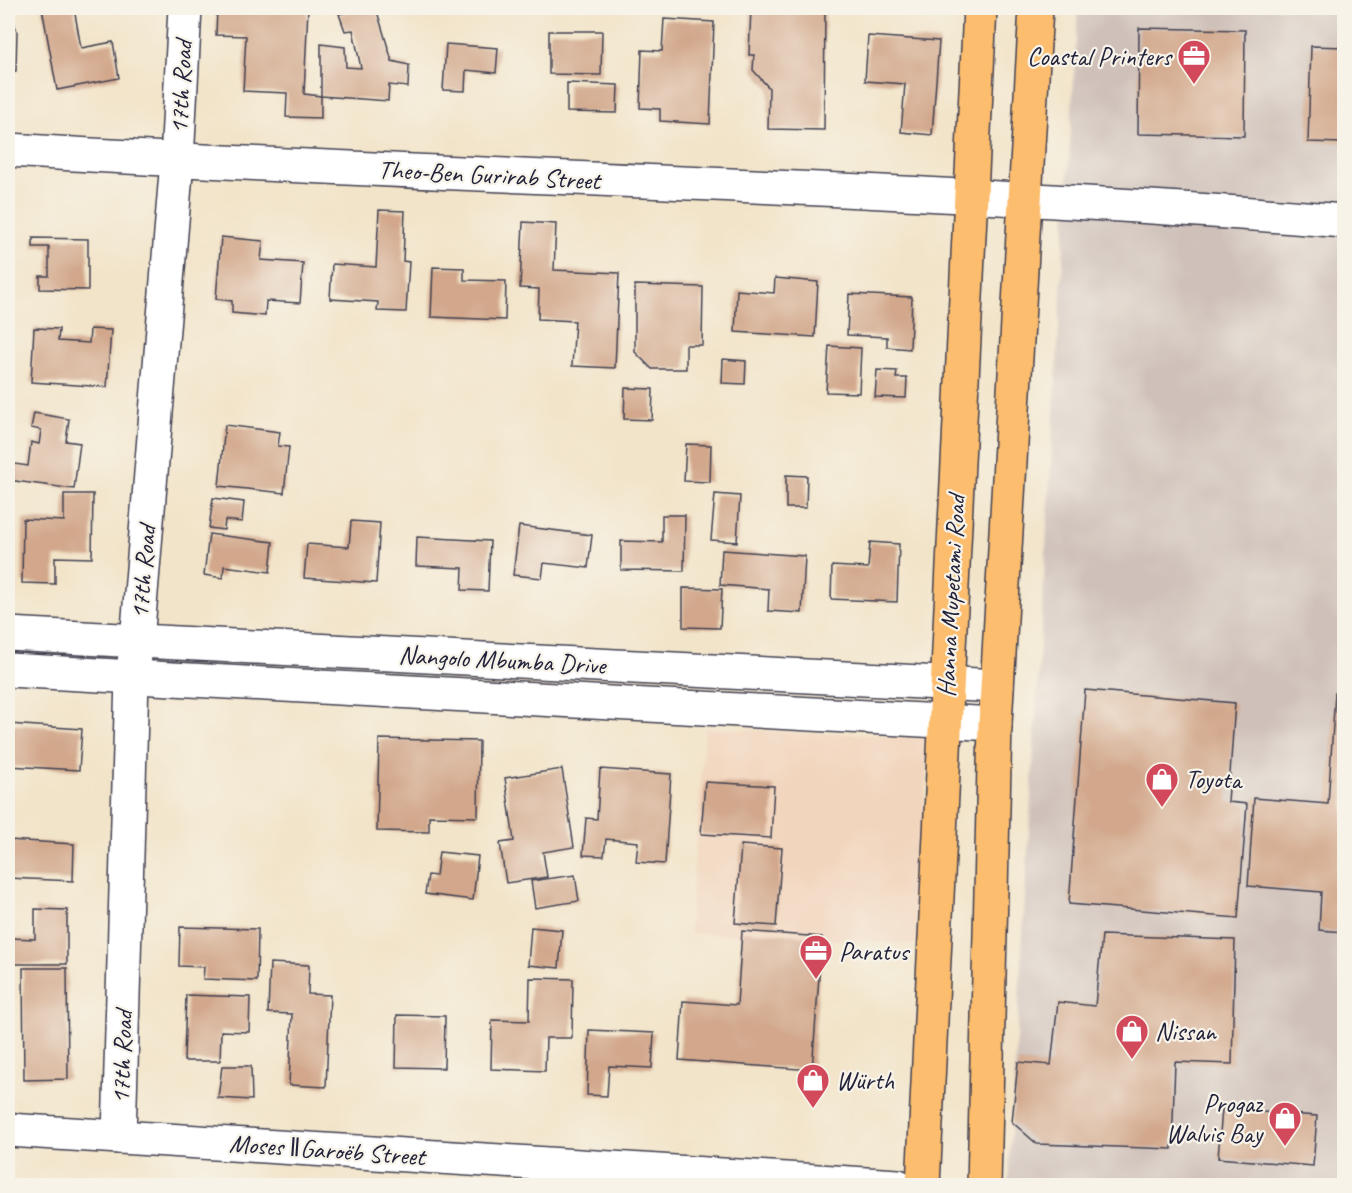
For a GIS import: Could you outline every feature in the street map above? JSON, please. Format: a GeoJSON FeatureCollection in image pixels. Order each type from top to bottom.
{"type":"FeatureCollection","features":[{"type":"Feature","properties":{"kind":"main road","name":"Hanna Mupetami Road"},"geometry":{"type":"LineString","coordinates":[[923,1185],[980,8]]}},
{"type":"Feature","properties":{"kind":"main road","name":"Hanna Mupetami Road"},"geometry":{"type":"LineString","coordinates":[[984,1185],[995,724],[1036,8]]}},
{"type":"Feature","properties":{"kind":"street","name":"17th Road"},"geometry":{"type":"LineString","coordinates":[[120,1137],[132,678],[177,161],[185,8]]}},
{"type":"Feature","properties":{"kind":"street","name":"Theo-Ben Gurirab Street"},"geometry":{"type":"LineString","coordinates":[[8,150],[177,161],[970,197],[1344,221]]}},
{"type":"Feature","properties":{"kind":"street","name":"Nangolo Mbumba Drive"},"geometry":{"type":"LineString","coordinates":[[8,634],[997,686]]}},
{"type":"Feature","properties":{"kind":"street","name":"Nangolo Mbumba Drive"},"geometry":{"type":"LineString","coordinates":[[8,670],[995,724]]}},
{"type":"Feature","properties":{"kind":"street","name":"Moses ǁGaroëb Street"},"geometry":{"type":"LineString","coordinates":[[8,1130],[120,1137],[482,1173],[898,1185]]}},
{"type":"Feature","properties":{"kind":"shaded area"},"geometry":{"type":"Polygon","coordinates":[[[1078,8],[1344,8],[1344,1185],[1008,1186],[1078,8]]]}},
{"type":"Feature","properties":{"kind":"shaded area"},"geometry":{"type":"Polygon","coordinates":[[[705,728],[928,737],[917,944],[689,933],[705,728]]]}},
{"type":"Feature","properties":{"kind":"building"},"geometry":{"type":"Polygon","coordinates":[[[8,8],[17,31],[16,71],[8,71],[8,8]]]}},
{"type":"Feature","properties":{"kind":"building"},"geometry":{"type":"Polygon","coordinates":[[[42,8],[74,8],[81,48],[113,42],[119,78],[57,90],[42,8]]]}},
{"type":"Feature","properties":{"kind":"building"},"geometry":{"type":"Polygon","coordinates":[[[217,8],[308,8],[304,94],[321,96],[321,118],[286,117],[287,93],[243,91],[246,36],[216,35],[217,8]]]}},
{"type":"Feature","properties":{"kind":"building"},"geometry":{"type":"Polygon","coordinates":[[[362,8],[376,8],[392,61],[409,65],[408,87],[389,85],[388,101],[321,96],[321,44],[345,47],[346,67],[361,68],[353,30],[345,31],[339,14],[362,8]]]}},
{"type":"Feature","properties":{"kind":"building"},"geometry":{"type":"Polygon","coordinates":[[[751,8],[779,8],[779,12],[794,12],[794,8],[825,8],[824,130],[768,129],[769,88],[753,70],[754,55],[749,55],[751,8]]]}},
{"type":"Feature","properties":{"kind":"building"},"geometry":{"type":"Polygon","coordinates":[[[664,19],[714,22],[710,124],[660,121],[660,109],[640,108],[642,50],[662,51],[664,19]]]}},
{"type":"Feature","properties":{"kind":"building"},"geometry":{"type":"Polygon","coordinates":[[[1139,28],[1245,30],[1244,136],[1138,134],[1139,28]]]}},
{"type":"Feature","properties":{"kind":"building"},"geometry":{"type":"Polygon","coordinates":[[[549,31],[602,31],[601,75],[549,74],[549,31]]]}},
{"type":"Feature","properties":{"kind":"building"},"geometry":{"type":"Polygon","coordinates":[[[868,36],[939,41],[932,135],[901,132],[905,84],[865,81],[868,36]]]}},
{"type":"Feature","properties":{"kind":"building"},"geometry":{"type":"Polygon","coordinates":[[[446,44],[498,48],[496,73],[466,70],[465,91],[443,90],[446,44]]]}},
{"type":"Feature","properties":{"kind":"building"},"geometry":{"type":"Polygon","coordinates":[[[1311,46],[1344,47],[1344,143],[1308,142],[1311,46]]]}},
{"type":"Feature","properties":{"kind":"building"},"geometry":{"type":"Polygon","coordinates":[[[567,83],[618,85],[617,113],[567,112],[567,83]]]}},
{"type":"Feature","properties":{"kind":"building"},"geometry":{"type":"Polygon","coordinates":[[[379,210],[405,211],[403,261],[409,262],[406,312],[377,311],[378,302],[330,299],[332,264],[376,267],[379,210]]]}},
{"type":"Feature","properties":{"kind":"building"},"geometry":{"type":"Polygon","coordinates":[[[523,222],[556,224],[554,270],[619,273],[615,368],[572,366],[575,321],[538,319],[539,289],[520,288],[523,222]]]}},
{"type":"Feature","properties":{"kind":"building"},"geometry":{"type":"Polygon","coordinates":[[[221,237],[263,241],[261,260],[303,263],[300,303],[266,301],[265,316],[232,313],[232,301],[216,299],[221,237]]]}},
{"type":"Feature","properties":{"kind":"building"},"geometry":{"type":"Polygon","coordinates":[[[33,238],[88,239],[88,290],[40,289],[40,276],[49,276],[49,247],[33,247],[33,238]]]}},
{"type":"Feature","properties":{"kind":"building"},"geometry":{"type":"Polygon","coordinates":[[[433,267],[464,268],[464,280],[506,281],[505,320],[431,317],[433,267]]]}},
{"type":"Feature","properties":{"kind":"building"},"geometry":{"type":"Polygon","coordinates":[[[775,278],[818,282],[815,337],[735,332],[737,290],[774,293],[775,278]]]}},
{"type":"Feature","properties":{"kind":"building"},"geometry":{"type":"Polygon","coordinates":[[[635,285],[703,287],[702,345],[686,345],[686,369],[652,369],[635,352],[635,285]]]}},
{"type":"Feature","properties":{"kind":"building"},"geometry":{"type":"Polygon","coordinates":[[[849,294],[912,297],[910,349],[887,347],[887,337],[847,335],[849,294]]]}},
{"type":"Feature","properties":{"kind":"building"},"geometry":{"type":"Polygon","coordinates":[[[34,328],[59,329],[58,341],[89,343],[90,329],[111,330],[107,387],[31,382],[34,328]]]}},
{"type":"Feature","properties":{"kind":"building"},"geometry":{"type":"Polygon","coordinates":[[[829,346],[861,348],[859,393],[826,392],[829,346]]]}},
{"type":"Feature","properties":{"kind":"building"},"geometry":{"type":"Polygon","coordinates":[[[723,359],[746,361],[745,384],[722,383],[723,359]]]}},
{"type":"Feature","properties":{"kind":"building"},"geometry":{"type":"Polygon","coordinates":[[[877,370],[897,371],[896,378],[907,378],[906,398],[875,397],[877,370]]]}},
{"type":"Feature","properties":{"kind":"building"},"geometry":{"type":"Polygon","coordinates":[[[625,388],[653,389],[652,420],[624,419],[625,388]]]}},
{"type":"Feature","properties":{"kind":"building"},"geometry":{"type":"Polygon","coordinates":[[[34,413],[69,419],[66,441],[80,443],[74,489],[8,480],[8,463],[28,466],[31,442],[39,444],[41,430],[31,428],[34,413]]]}},
{"type":"Feature","properties":{"kind":"building"},"geometry":{"type":"Polygon","coordinates":[[[225,425],[280,432],[278,446],[289,447],[284,493],[219,486],[225,425]]]}},
{"type":"Feature","properties":{"kind":"building"},"geometry":{"type":"Polygon","coordinates":[[[686,444],[711,445],[710,482],[684,481],[686,444]]]}},
{"type":"Feature","properties":{"kind":"building"},"geometry":{"type":"Polygon","coordinates":[[[786,475],[807,476],[806,508],[786,508],[786,475]]]}},
{"type":"Feature","properties":{"kind":"building"},"geometry":{"type":"Polygon","coordinates":[[[64,494],[93,494],[92,558],[55,557],[55,584],[22,583],[23,519],[64,521],[64,494]]]}},
{"type":"Feature","properties":{"kind":"building"},"geometry":{"type":"Polygon","coordinates":[[[715,494],[740,496],[737,542],[711,540],[715,494]]]}},
{"type":"Feature","properties":{"kind":"building"},"geometry":{"type":"Polygon","coordinates":[[[213,498],[244,502],[242,522],[225,520],[224,530],[209,528],[213,498]]]}},
{"type":"Feature","properties":{"kind":"building"},"geometry":{"type":"Polygon","coordinates":[[[662,515],[685,515],[684,571],[621,570],[621,541],[662,542],[662,515]]]}},
{"type":"Feature","properties":{"kind":"building"},"geometry":{"type":"Polygon","coordinates":[[[351,521],[380,523],[376,583],[304,578],[307,544],[349,547],[351,521]]]}},
{"type":"Feature","properties":{"kind":"building"},"geometry":{"type":"Polygon","coordinates":[[[519,526],[592,535],[588,568],[544,563],[542,578],[513,575],[519,526]]]}},
{"type":"Feature","properties":{"kind":"building"},"geometry":{"type":"Polygon","coordinates":[[[209,534],[273,542],[270,572],[224,566],[223,578],[204,575],[209,534]]]}},
{"type":"Feature","properties":{"kind":"building"},"geometry":{"type":"Polygon","coordinates":[[[417,537],[490,541],[488,591],[462,590],[463,568],[416,566],[417,537]]]}},
{"type":"Feature","properties":{"kind":"building"},"geometry":{"type":"Polygon","coordinates":[[[870,542],[899,544],[897,602],[831,599],[832,566],[868,568],[870,542]]]}},
{"type":"Feature","properties":{"kind":"building"},"geometry":{"type":"Polygon","coordinates":[[[722,550],[805,556],[802,613],[768,611],[769,589],[720,585],[722,550]]]}},
{"type":"Feature","properties":{"kind":"building"},"geometry":{"type":"Polygon","coordinates":[[[683,588],[722,589],[720,628],[683,627],[683,588]]]}},
{"type":"Feature","properties":{"kind":"building"},"geometry":{"type":"Polygon","coordinates":[[[1085,690],[1235,703],[1228,802],[1247,804],[1238,918],[1069,904],[1085,690]]]}},
{"type":"Feature","properties":{"kind":"building"},"geometry":{"type":"Polygon","coordinates":[[[1335,693],[1344,694],[1344,932],[1319,930],[1321,892],[1248,886],[1254,798],[1328,804],[1335,693]]]}},
{"type":"Feature","properties":{"kind":"building"},"geometry":{"type":"Polygon","coordinates":[[[8,724],[82,729],[79,770],[8,766],[8,724]]]}},
{"type":"Feature","properties":{"kind":"building"},"geometry":{"type":"Polygon","coordinates":[[[379,739],[479,741],[478,817],[429,816],[429,832],[377,831],[379,739]]]}},
{"type":"Feature","properties":{"kind":"building"},"geometry":{"type":"Polygon","coordinates":[[[562,769],[574,847],[543,852],[547,877],[506,883],[500,843],[514,841],[505,778],[562,769]]]}},
{"type":"Feature","properties":{"kind":"building"},"geometry":{"type":"Polygon","coordinates":[[[600,769],[671,774],[665,864],[636,862],[638,842],[606,839],[604,856],[583,855],[586,818],[597,819],[600,769]]]}},
{"type":"Feature","properties":{"kind":"building"},"geometry":{"type":"Polygon","coordinates":[[[705,782],[774,786],[771,838],[701,834],[705,782]]]}},
{"type":"Feature","properties":{"kind":"building"},"geometry":{"type":"Polygon","coordinates":[[[8,840],[74,844],[73,881],[8,878],[8,840]]]}},
{"type":"Feature","properties":{"kind":"building"},"geometry":{"type":"Polygon","coordinates":[[[741,845],[782,848],[776,926],[735,923],[741,845]]]}},
{"type":"Feature","properties":{"kind":"building"},"geometry":{"type":"Polygon","coordinates":[[[439,852],[478,856],[473,900],[425,894],[428,875],[436,876],[439,852]]]}},
{"type":"Feature","properties":{"kind":"building"},"geometry":{"type":"Polygon","coordinates":[[[575,875],[579,901],[535,908],[531,881],[575,875]]]}},
{"type":"Feature","properties":{"kind":"building"},"geometry":{"type":"Polygon","coordinates":[[[35,909],[67,910],[67,964],[10,964],[10,938],[35,939],[35,909]]]}},
{"type":"Feature","properties":{"kind":"building"},"geometry":{"type":"Polygon","coordinates":[[[180,927],[258,929],[257,981],[203,979],[204,967],[179,966],[180,927]]]}},
{"type":"Feature","properties":{"kind":"building"},"geometry":{"type":"Polygon","coordinates":[[[531,927],[562,930],[559,968],[528,965],[531,927]]]}},
{"type":"Feature","properties":{"kind":"building"},"geometry":{"type":"Polygon","coordinates":[[[742,931],[822,937],[812,1070],[679,1060],[683,1001],[737,1005],[742,931]]]}},
{"type":"Feature","properties":{"kind":"building"},"geometry":{"type":"Polygon","coordinates":[[[1102,935],[1235,940],[1232,1064],[1175,1062],[1172,1149],[1037,1144],[1012,1122],[1018,1062],[1051,1065],[1058,1002],[1095,1006],[1102,935]]]}},
{"type":"Feature","properties":{"kind":"building"},"geometry":{"type":"Polygon","coordinates":[[[270,963],[309,965],[308,994],[330,995],[326,1087],[289,1085],[292,1014],[268,1013],[270,963]]]}},
{"type":"Feature","properties":{"kind":"building"},"geometry":{"type":"Polygon","coordinates":[[[23,968],[67,968],[68,1079],[24,1080],[23,968]]]}},
{"type":"Feature","properties":{"kind":"building"},"geometry":{"type":"Polygon","coordinates":[[[530,978],[573,979],[572,1038],[546,1038],[545,1071],[491,1069],[492,1020],[529,1021],[530,978]]]}},
{"type":"Feature","properties":{"kind":"building"},"geometry":{"type":"Polygon","coordinates":[[[186,995],[250,997],[249,1032],[221,1031],[220,1061],[184,1061],[186,995]]]}},
{"type":"Feature","properties":{"kind":"building"},"geometry":{"type":"Polygon","coordinates":[[[397,1015],[445,1016],[444,1068],[396,1067],[397,1015]]]}},
{"type":"Feature","properties":{"kind":"building"},"geometry":{"type":"Polygon","coordinates":[[[589,1030],[654,1033],[652,1068],[609,1066],[607,1096],[587,1095],[589,1030]]]}},
{"type":"Feature","properties":{"kind":"building"},"geometry":{"type":"Polygon","coordinates":[[[222,1066],[251,1066],[252,1100],[218,1098],[222,1066]]]}},
{"type":"Feature","properties":{"kind":"building"},"geometry":{"type":"Polygon","coordinates":[[[1222,1109],[1317,1116],[1313,1166],[1218,1158],[1222,1109]]]}},
{"type":"Feature","properties":{"kind":"place","name":"Coastal Printers"},"geometry":{"type":"Point","coordinates":[1194,85]}},
{"type":"Feature","properties":{"kind":"place","name":"Toyota"},"geometry":{"type":"Point","coordinates":[1162,808]}},
{"type":"Feature","properties":{"kind":"place","name":"Paratus"},"geometry":{"type":"Point","coordinates":[816,980]}},
{"type":"Feature","properties":{"kind":"place","name":"Nissan"},"geometry":{"type":"Point","coordinates":[1132,1060]}},
{"type":"Feature","properties":{"kind":"place","name":"Würth"},"geometry":{"type":"Point","coordinates":[813,1109]}},
{"type":"Feature","properties":{"kind":"place","name":"Progaz Walvis Bay"},"geometry":{"type":"Point","coordinates":[1285,1147]}}]}
